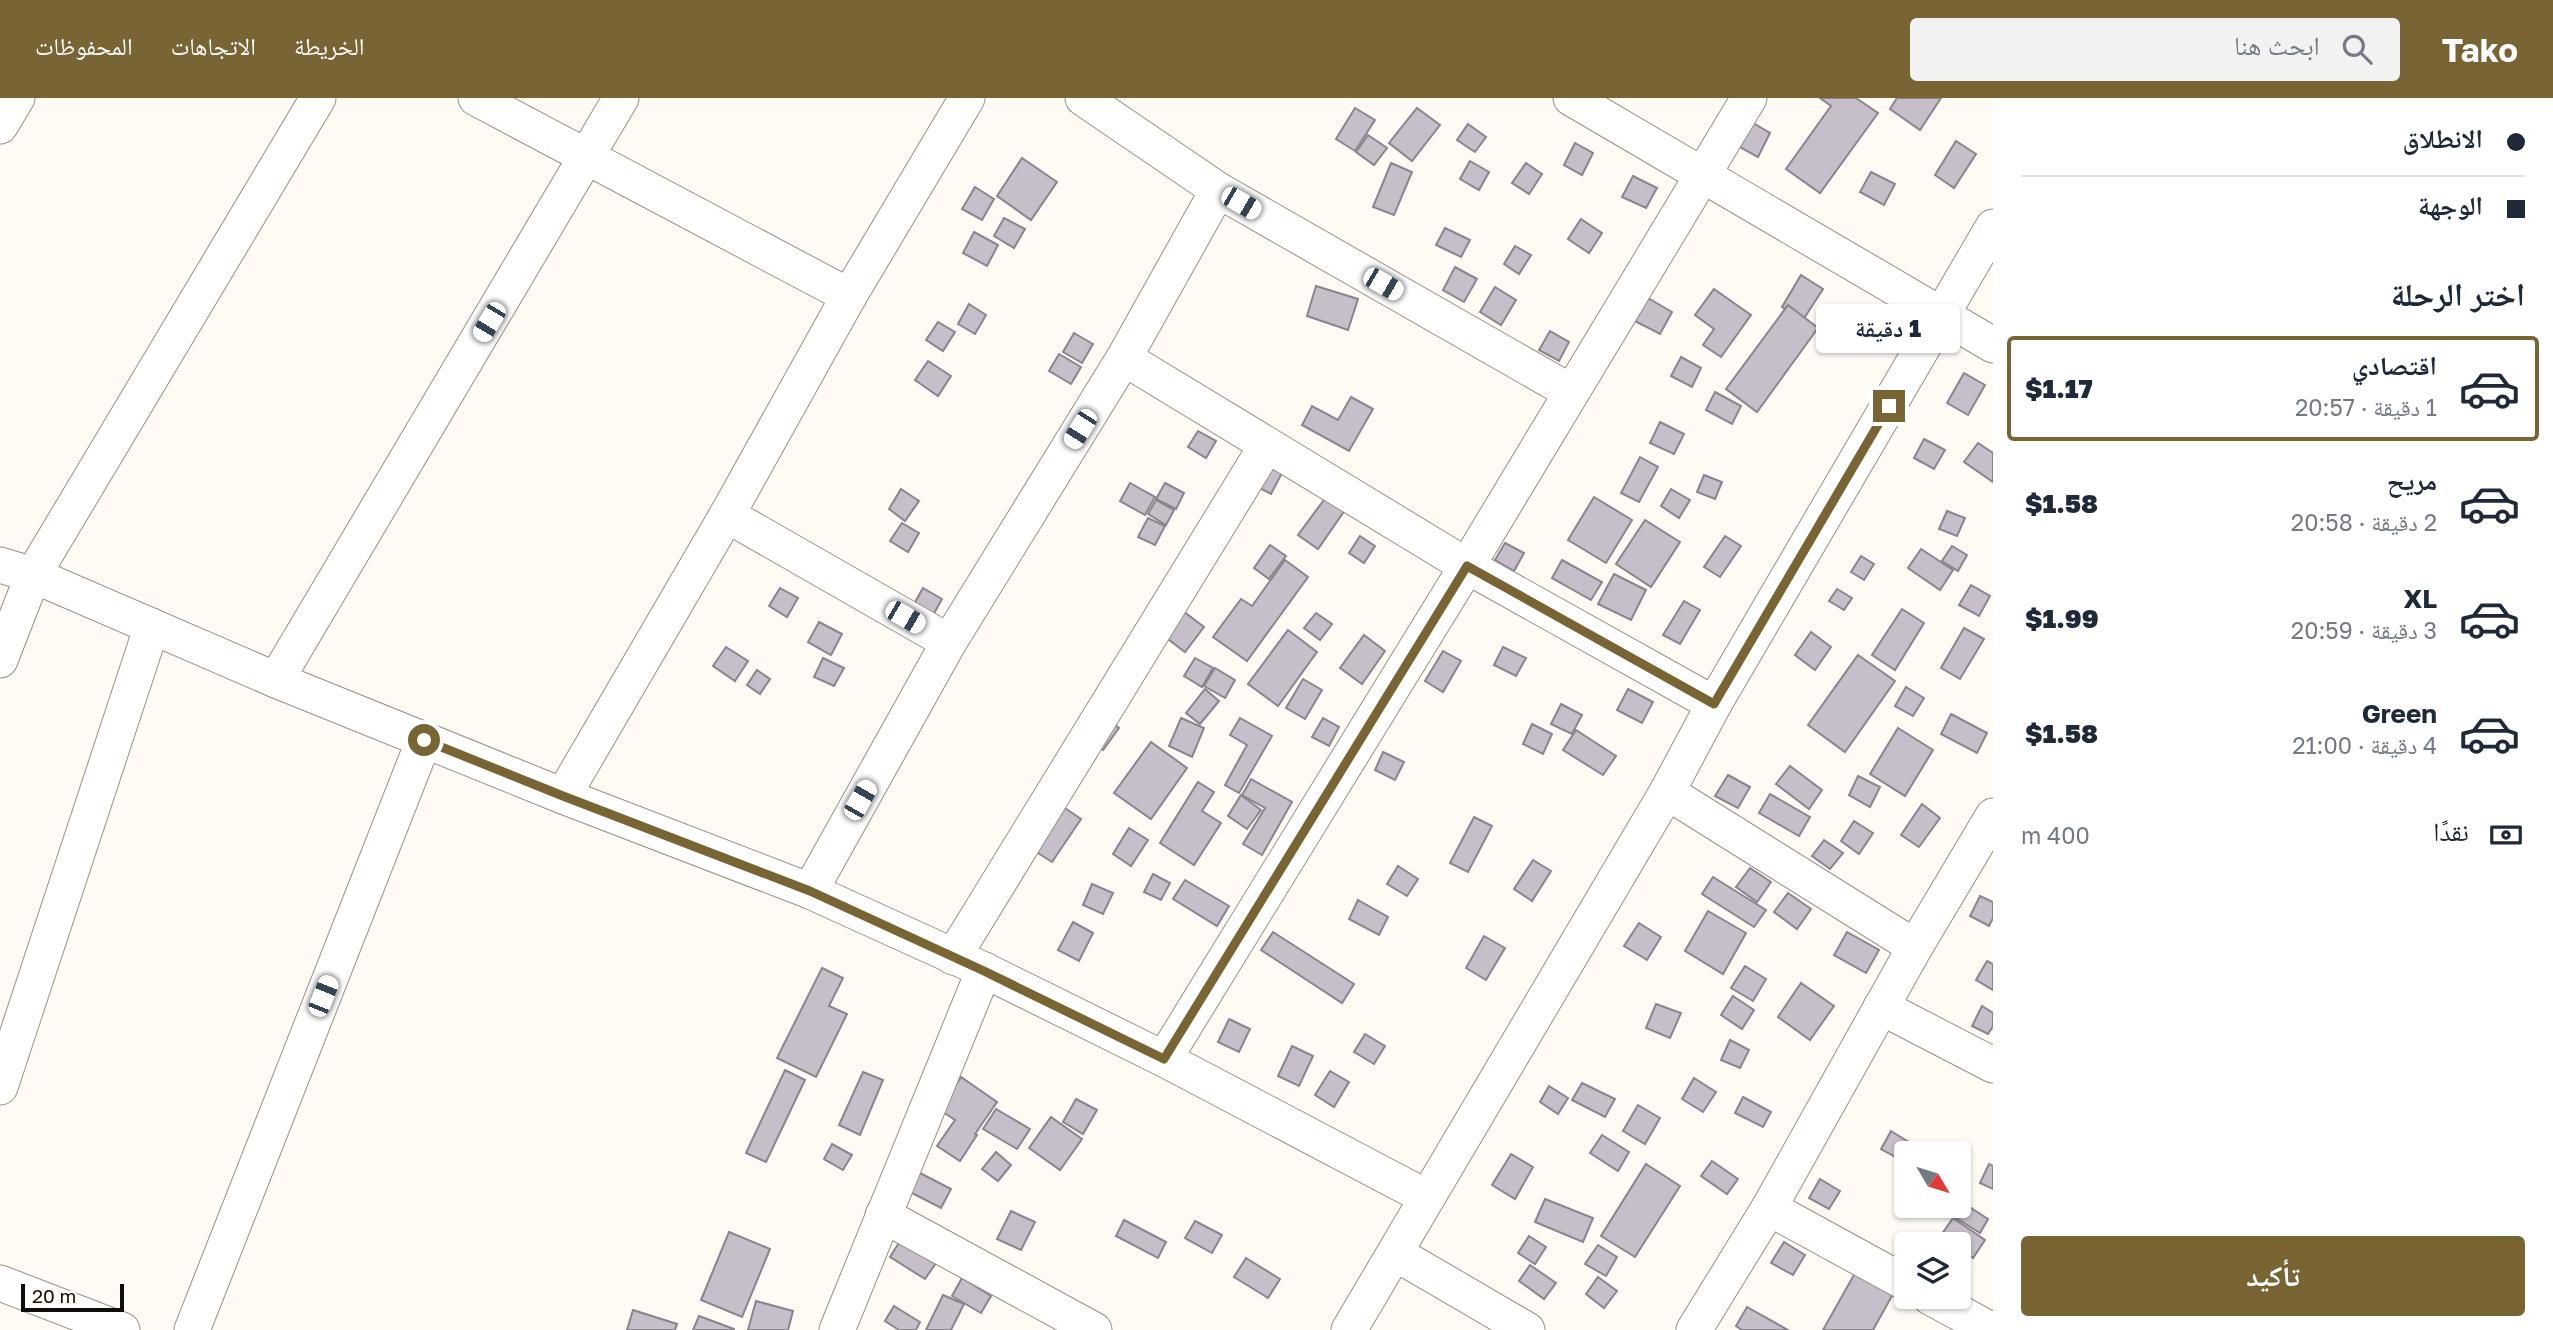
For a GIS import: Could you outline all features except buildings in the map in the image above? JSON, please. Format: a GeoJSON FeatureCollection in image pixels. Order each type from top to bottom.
{"type":"FeatureCollection","features":[{"type":"Feature","properties":{"kind":"street"},"geometry":{"type":"LineString","coordinates":[[0,126],[18,98]]}},
{"type":"Feature","properties":{"kind":"street"},"geometry":{"type":"LineString","coordinates":[[0,660],[33,575],[318,98]]}},
{"type":"Feature","properties":{"kind":"street"},"geometry":{"type":"LineString","coordinates":[[475,98],[849,296]]}},
{"type":"Feature","properties":{"kind":"street"},"geometry":{"type":"LineString","coordinates":[[276,680],[621,98]]}},
{"type":"Feature","properties":{"kind":"street"},"geometry":{"type":"LineString","coordinates":[[563,796],[727,515],[849,296],[967,98]]}},
{"type":"Feature","properties":{"kind":"street"},"geometry":{"type":"LineString","coordinates":[[1083,98],[1218,190],[1571,392]]}},
{"type":"Feature","properties":{"kind":"street"},"geometry":{"type":"LineString","coordinates":[[1571,98],[1993,345]]}},
{"type":"Feature","properties":{"kind":"street"},"geometry":{"type":"LineString","coordinates":[[1164,1059],[1467,566],[1749,98]]}},
{"type":"Feature","properties":{"kind":"street"},"geometry":{"type":"LineString","coordinates":[[810,891],[949,642],[1124,358],[1218,190]]}},
{"type":"Feature","properties":{"kind":"street"},"geometry":{"type":"LineString","coordinates":[[1349,1330],[1667,792],[1714,704],[1993,227]]}},
{"type":"Feature","properties":{"kind":"street"},"geometry":{"type":"LineString","coordinates":[[1124,358],[1467,566],[1714,704]]}},
{"type":"Feature","properties":{"kind":"street"},"geometry":{"type":"LineString","coordinates":[[953,957],[1267,445]]}},
{"type":"Feature","properties":{"kind":"street"},"geometry":{"type":"LineString","coordinates":[[727,515],[949,642]]}},
{"type":"Feature","properties":{"kind":"street"},"geometry":{"type":"LineString","coordinates":[[0,565],[33,575],[276,680],[563,796],[810,891],[984,971],[1164,1059],[1426,1197]]}},
{"type":"Feature","properties":{"kind":"street"},"geometry":{"type":"LineString","coordinates":[[3,1068],[152,626]]}},
{"type":"Feature","properties":{"kind":"street"},"geometry":{"type":"LineString","coordinates":[[192,1330],[424,740]]}},
{"type":"Feature","properties":{"kind":"street"},"geometry":{"type":"LineString","coordinates":[[1667,792],[1915,947]]}},
{"type":"Feature","properties":{"kind":"street"},"geometry":{"type":"LineString","coordinates":[[1694,1330],[1769,1208],[1915,947],[1993,816]]}},
{"type":"Feature","properties":{"kind":"street"},"geometry":{"type":"LineString","coordinates":[[837,1330],[984,971]]}},
{"type":"Feature","properties":{"kind":"street"},"geometry":{"type":"LineString","coordinates":[[1881,1007],[1993,1065]]}},
{"type":"Feature","properties":{"kind":"street"},"geometry":{"type":"LineString","coordinates":[[1769,1208],[1894,1276]]}},
{"type":"Feature","properties":{"kind":"street"},"geometry":{"type":"LineString","coordinates":[[883,1215],[1094,1330]]}},
{"type":"Feature","properties":{"kind":"street"},"geometry":{"type":"LineString","coordinates":[[1395,1252],[1527,1330]]}},
{"type":"Feature","properties":{"kind":"street"},"geometry":{"type":"LineString","coordinates":[[0,1283],[122,1330]]}},
{"type":"Feature","properties":{"kind":"street"},"geometry":{"type":"LineString","coordinates":[[1952,1309],[1990,1330]]}},
{"type":"Feature","properties":{"kind":"route"},"geometry":{"type":"LineString","coordinates":[[424,740],[810,891],[984,971],[1164,1059],[1467,566],[1714,704],[1889,406]]}}]}
